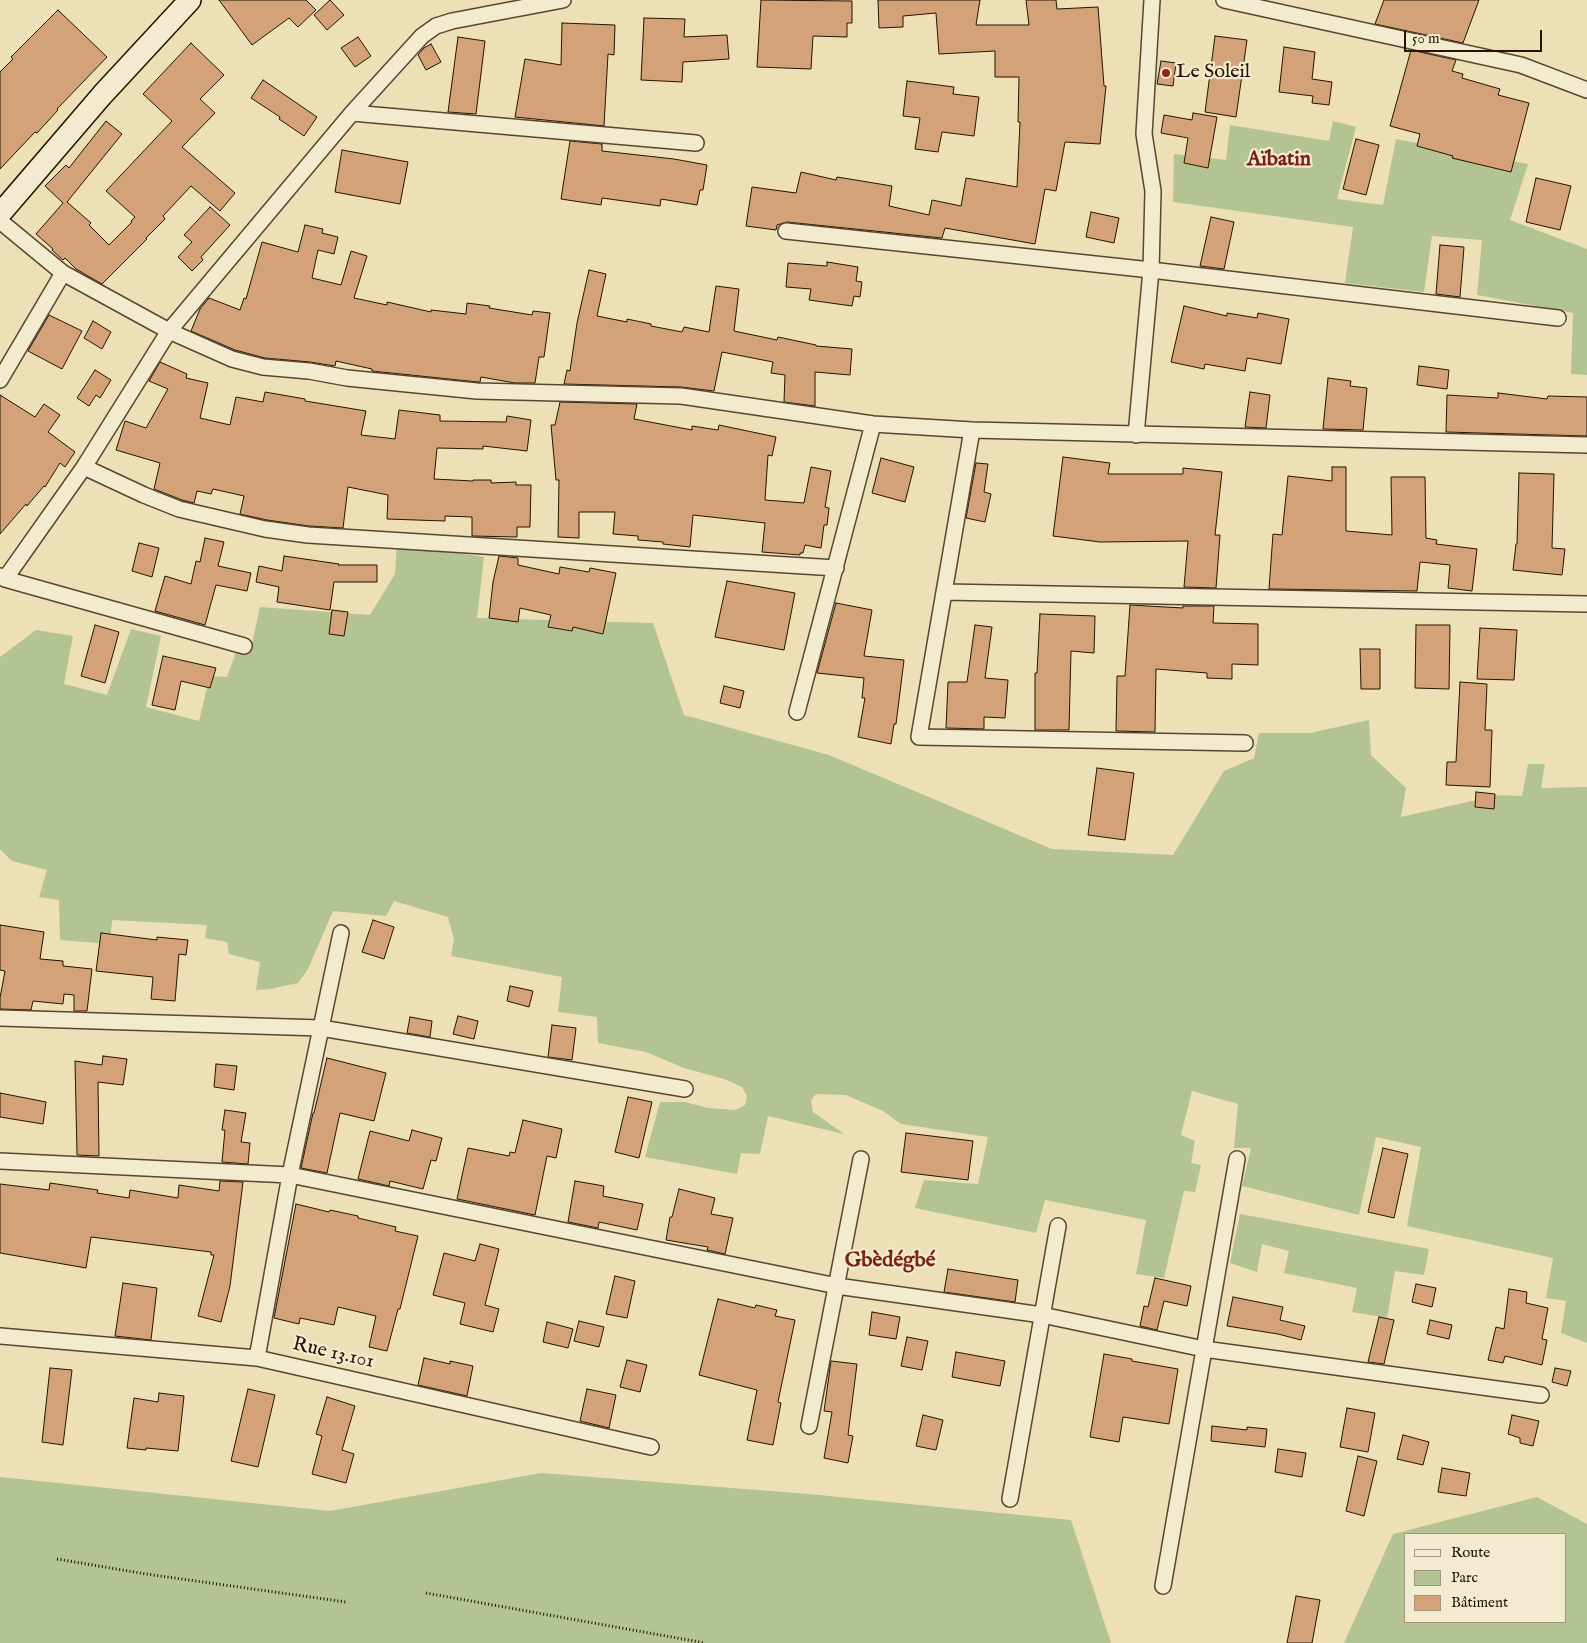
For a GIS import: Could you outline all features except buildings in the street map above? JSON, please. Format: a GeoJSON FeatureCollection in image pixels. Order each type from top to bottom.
{"type":"FeatureCollection","features":[{"type":"Feature","properties":{"kind":"main road"},"geometry":{"type":"LineString","coordinates":[[0,214],[103,94],[190,0]]}},
{"type":"Feature","properties":{"kind":"street"},"geometry":{"type":"LineString","coordinates":[[244,646],[2,577],[84,467],[169,331],[352,113],[422,36],[436,26],[452,21],[563,0]]}},
{"type":"Feature","properties":{"kind":"street"},"geometry":{"type":"LineString","coordinates":[[1136,435],[1151,270],[1153,191],[1144,134],[1152,0]]}},
{"type":"Feature","properties":{"kind":"street"},"geometry":{"type":"LineString","coordinates":[[1224,0],[1521,65],[1587,90]]}},
{"type":"Feature","properties":{"kind":"street"},"geometry":{"type":"LineString","coordinates":[[352,113],[696,143]]}},
{"type":"Feature","properties":{"kind":"street"},"geometry":{"type":"LineString","coordinates":[[0,221],[63,273],[169,331],[232,359],[263,367],[347,378],[477,391],[681,396],[873,424],[972,430],[1587,445]]}},
{"type":"Feature","properties":{"kind":"street"},"geometry":{"type":"LineString","coordinates":[[786,232],[1151,270],[1558,318]]}},
{"type":"Feature","properties":{"kind":"street"},"geometry":{"type":"LineString","coordinates":[[0,380],[63,273]]}},
{"type":"Feature","properties":{"kind":"street"},"geometry":{"type":"LineString","coordinates":[[797,712],[873,424]]}},
{"type":"Feature","properties":{"kind":"street"},"geometry":{"type":"LineString","coordinates":[[972,430],[919,737],[1245,743]]}},
{"type":"Feature","properties":{"kind":"street"},"geometry":{"type":"LineString","coordinates":[[84,467],[179,509],[265,529],[308,535],[836,568]]}},
{"type":"Feature","properties":{"kind":"street"},"geometry":{"type":"LineString","coordinates":[[944,592],[1587,604]]}},
{"type":"Feature","properties":{"kind":"street"},"geometry":{"type":"LineString","coordinates":[[257,1358],[290,1175],[341,933]]}},
{"type":"Feature","properties":{"kind":"street"},"geometry":{"type":"LineString","coordinates":[[0,1018],[321,1028],[684,1089]]}},
{"type":"Feature","properties":{"kind":"street"},"geometry":{"type":"LineString","coordinates":[[809,1426],[861,1159]]}},
{"type":"Feature","properties":{"kind":"street"},"geometry":{"type":"LineString","coordinates":[[1163,1586],[1237,1159]]}},
{"type":"Feature","properties":{"kind":"street"},"geometry":{"type":"LineString","coordinates":[[0,1161],[290,1175],[837,1286],[1042,1315],[1204,1349],[1541,1395]]}},
{"type":"Feature","properties":{"kind":"street"},"geometry":{"type":"LineString","coordinates":[[1010,1499],[1058,1226]]}},
{"type":"Feature","properties":{"kind":"street","name":"Rue 13.101"},"geometry":{"type":"LineString","coordinates":[[0,1336],[257,1358],[651,1447]]}},
{"type":"Feature","properties":{"kind":"path"},"geometry":{"type":"LineString","coordinates":[[57,1559],[146,1574],[346,1602]]}},
{"type":"Feature","properties":{"kind":"path"},"geometry":{"type":"LineString","coordinates":[[426,1592],[705,1643]]}},
{"type":"Feature","properties":{"kind":"green space"},"geometry":{"type":"Polygon","coordinates":[[[1333,121],[1356,127],[1337,199],[1383,205],[1396,139],[1528,164],[1510,220],[1587,249],[1587,375],[1571,374],[1573,313],[1477,295],[1482,240],[1432,236],[1424,292],[1345,283],[1353,227],[1173,202],[1174,154],[1226,160],[1230,125],[1329,141],[1333,121]]]}},
{"type":"Feature","properties":{"kind":"green space"},"geometry":{"type":"Polygon","coordinates":[[[397,544],[484,557],[477,618],[653,623],[684,715],[829,755],[1052,849],[1173,855],[1224,771],[1254,758],[1259,733],[1310,733],[1369,720],[1371,755],[1406,788],[1401,817],[1472,801],[1491,799],[1493,795],[1522,796],[1528,764],[1545,764],[1541,788],[1587,787],[1587,1343],[1561,1333],[1566,1301],[1546,1298],[1553,1258],[1407,1226],[1421,1147],[1376,1137],[1359,1215],[1242,1186],[1251,1148],[1234,1148],[1238,1104],[1192,1091],[1181,1135],[1195,1141],[1191,1163],[1201,1165],[1195,1192],[1184,1191],[1164,1278],[1136,1274],[1146,1220],[1045,1200],[1036,1233],[915,1208],[924,1180],[978,1184],[988,1137],[901,1124],[883,1111],[846,1095],[816,1094],[811,1100],[813,1112],[844,1134],[768,1116],[760,1154],[741,1153],[737,1174],[645,1157],[660,1102],[685,1102],[708,1108],[735,1110],[745,1105],[747,1096],[742,1087],[724,1079],[684,1068],[646,1052],[598,1043],[597,1017],[558,1012],[562,977],[451,956],[454,939],[448,917],[394,901],[386,916],[333,911],[308,969],[298,983],[256,990],[260,962],[229,954],[227,942],[205,938],[207,925],[112,920],[110,944],[60,940],[59,900],[39,897],[47,870],[12,861],[0,849],[0,657],[36,630],[73,636],[64,684],[107,695],[131,629],[161,636],[146,707],[199,721],[210,676],[227,677],[236,652],[250,652],[260,607],[370,615],[395,574],[397,544]]]}},
{"type":"Feature","properties":{"kind":"green space"},"geometry":{"type":"Polygon","coordinates":[[[1240,1214],[1429,1249],[1424,1275],[1395,1271],[1387,1318],[1352,1312],[1357,1288],[1284,1273],[1289,1251],[1262,1244],[1257,1272],[1230,1263],[1240,1214]]]}},
{"type":"Feature","properties":{"kind":"green space"},"geometry":{"type":"Polygon","coordinates":[[[541,1473],[809,1494],[1071,1520],[1111,1643],[0,1643],[0,1477],[330,1511],[541,1473]]]}},
{"type":"Feature","properties":{"kind":"green space"},"geometry":{"type":"Polygon","coordinates":[[[1537,1497],[1587,1524],[1587,1643],[1344,1643],[1393,1534],[1537,1497]]]}},
{"type":"Feature","properties":{"kind":"place","name":"Le Soleil"},"geometry":{"type":"Point","coordinates":[1166,73]}},
{"type":"Feature","properties":{"kind":"district","name":"Aïbatin"},"geometry":{"type":"Point","coordinates":[1279,161]}},
{"type":"Feature","properties":{"kind":"district","name":"Gbèdégbé"},"geometry":{"type":"Point","coordinates":[890,1262]}}]}
